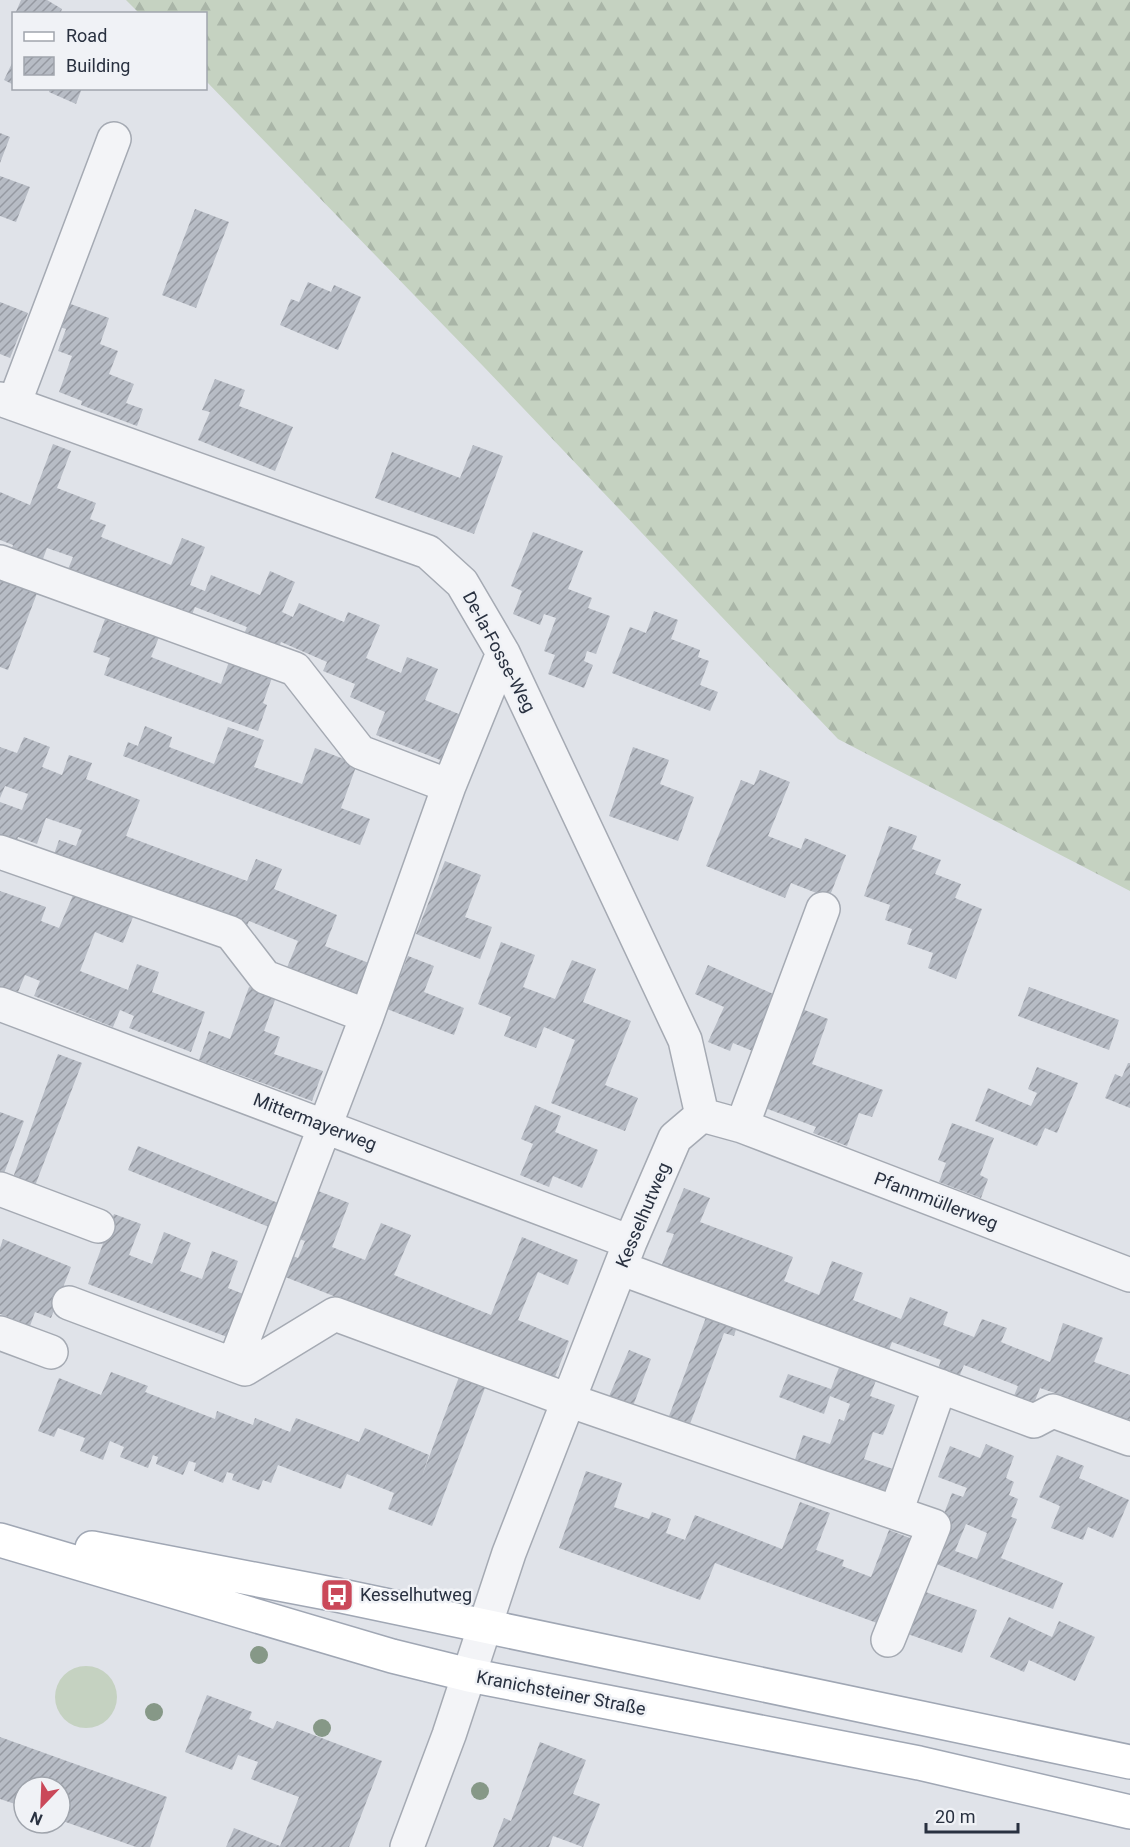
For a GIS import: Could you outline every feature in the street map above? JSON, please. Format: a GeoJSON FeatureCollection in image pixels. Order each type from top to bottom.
{"type":"FeatureCollection","features":[{"type":"Feature","properties":{"kind":"main road"},"geometry":{"type":"LineString","coordinates":[[0,1531],[337,1595],[1130,1762]]}},
{"type":"Feature","properties":{"kind":"main road","name":"Kranichsteiner Straße"},"geometry":{"type":"LineString","coordinates":[[0,1540],[392,1656],[469,1675],[919,1763],[1130,1812]]}},
{"type":"Feature","properties":{"kind":"street"},"geometry":{"type":"LineString","coordinates":[[7,402],[114,139]]}},
{"type":"Feature","properties":{"kind":"street","name":"De-la-Fosse-Weg"},"geometry":{"type":"LineString","coordinates":[[7,402],[428,552],[462,583],[503,653],[685,1040],[702,1115]]}},
{"type":"Feature","properties":{"kind":"street"},"geometry":{"type":"LineString","coordinates":[[0,562],[295,669],[360,752],[449,786]]}},
{"type":"Feature","properties":{"kind":"street"},"geometry":{"type":"LineString","coordinates":[[234,1364],[367,1016],[449,786],[503,653]]}},
{"type":"Feature","properties":{"kind":"street"},"geometry":{"type":"LineString","coordinates":[[0,852],[231,933],[265,976],[367,1016]]}},
{"type":"Feature","properties":{"kind":"street"},"geometry":{"type":"LineString","coordinates":[[742,1126],[823,909]]}},
{"type":"Feature","properties":{"kind":"street","name":"Mittermayerweg"},"geometry":{"type":"LineString","coordinates":[[0,1004],[326,1125],[625,1255],[940,1386],[1034,1421],[1053,1411],[1130,1438]]}},
{"type":"Feature","properties":{"kind":"street","name":"Pfannmüllerweg"},"geometry":{"type":"LineString","coordinates":[[702,1115],[742,1126],[1130,1275]]}},
{"type":"Feature","properties":{"kind":"street","name":"Kesselhutweg"},"geometry":{"type":"LineString","coordinates":[[407,1847],[469,1675],[483,1627],[625,1255],[675,1138],[702,1115]]}},
{"type":"Feature","properties":{"kind":"street"},"geometry":{"type":"LineString","coordinates":[[0,1189],[98,1226]]}},
{"type":"Feature","properties":{"kind":"street"},"geometry":{"type":"LineString","coordinates":[[69,1303],[245,1369],[335,1314],[568,1400],[934,1526],[888,1641]]}},
{"type":"Feature","properties":{"kind":"street"},"geometry":{"type":"LineString","coordinates":[[0,1333],[51,1352]]}},
{"type":"Feature","properties":{"kind":"street"},"geometry":{"type":"LineString","coordinates":[[896,1512],[940,1386]]}},
{"type":"Feature","properties":{"kind":"green space"},"geometry":{"type":"Polygon","coordinates":[[[126,0],[1130,0],[1130,891],[838,739],[483,366],[207,82],[207,12],[138,12],[126,0]]]}},
{"type":"Feature","properties":{"kind":"green space"},"geometry":{"type":"Polygon","coordinates":[[[86,1666],[108,1675],[117,1697],[108,1719],[86,1728],[64,1719],[55,1697],[64,1675],[86,1666]]]}},
{"type":"Feature","properties":{"kind":"building"},"geometry":{"type":"Polygon","coordinates":[[[21,0],[47,0],[62,9],[61,12],[16,12],[21,0]]]}},
{"type":"Feature","properties":{"kind":"building"},"geometry":{"type":"Polygon","coordinates":[[[12,63],[12,84],[4,80],[12,63]]]}},
{"type":"Feature","properties":{"kind":"building"},"geometry":{"type":"Polygon","coordinates":[[[50,90],[81,90],[76,104],[49,92],[50,90]]]}},
{"type":"Feature","properties":{"kind":"building"},"geometry":{"type":"Polygon","coordinates":[[[0,133],[10,137],[0,163],[0,133]]]}},
{"type":"Feature","properties":{"kind":"building"},"geometry":{"type":"Polygon","coordinates":[[[0,176],[30,187],[16,222],[0,216],[0,176]]]}},
{"type":"Feature","properties":{"kind":"building"},"geometry":{"type":"Polygon","coordinates":[[[195,209],[229,222],[196,308],[162,295],[195,209]]]}},
{"type":"Feature","properties":{"kind":"building"},"geometry":{"type":"Polygon","coordinates":[[[308,282],[331,292],[334,285],[361,297],[338,350],[280,325],[291,299],[299,302],[308,282]]]}},
{"type":"Feature","properties":{"kind":"building"},"geometry":{"type":"Polygon","coordinates":[[[0,302],[28,313],[10,358],[0,354],[0,302]]]}},
{"type":"Feature","properties":{"kind":"building"},"geometry":{"type":"Polygon","coordinates":[[[68,303],[109,318],[100,344],[118,351],[109,374],[134,384],[126,403],[143,409],[137,426],[81,405],[82,401],[59,392],[72,356],[58,351],[66,329],[59,327],[68,303]]]}},
{"type":"Feature","properties":{"kind":"building"},"geometry":{"type":"Polygon","coordinates":[[[215,379],[245,390],[239,406],[293,427],[275,471],[198,440],[210,412],[202,410],[215,379]]]}},
{"type":"Feature","properties":{"kind":"building"},"geometry":{"type":"Polygon","coordinates":[[[53,444],[71,451],[57,488],[96,503],[90,519],[106,525],[101,537],[171,565],[182,538],[205,547],[190,585],[205,591],[211,575],[260,595],[270,571],[295,582],[282,612],[293,617],[299,603],[344,622],[348,612],[380,625],[366,658],[401,673],[407,657],[438,669],[425,700],[466,717],[448,763],[376,735],[385,712],[350,697],[355,684],[323,671],[327,662],[281,642],[278,649],[244,634],[247,627],[195,607],[191,617],[86,576],[82,587],[64,579],[73,557],[47,548],[40,567],[10,556],[13,545],[0,540],[0,492],[30,505],[53,444]]]}},
{"type":"Feature","properties":{"kind":"building"},"geometry":{"type":"Polygon","coordinates":[[[473,445],[503,456],[474,534],[375,498],[392,452],[460,478],[473,445]]]}},
{"type":"Feature","properties":{"kind":"building"},"geometry":{"type":"Polygon","coordinates":[[[533,532],[583,551],[568,589],[592,598],[588,608],[610,616],[596,654],[587,651],[584,661],[593,665],[584,688],[548,674],[555,655],[544,651],[556,618],[544,614],[540,625],[513,614],[522,591],[511,586],[533,532]]]}},
{"type":"Feature","properties":{"kind":"building"},"geometry":{"type":"Polygon","coordinates":[[[0,573],[39,588],[8,670],[0,667],[0,573]]]}},
{"type":"Feature","properties":{"kind":"building"},"geometry":{"type":"Polygon","coordinates":[[[654,611],[678,620],[671,639],[700,650],[698,657],[709,661],[700,685],[718,692],[710,711],[612,673],[630,627],[646,633],[654,611]]]}},
{"type":"Feature","properties":{"kind":"building"},"geometry":{"type":"Polygon","coordinates":[[[105,619],[125,627],[128,619],[161,632],[151,657],[221,684],[231,656],[274,672],[263,703],[267,705],[258,731],[104,675],[110,658],[93,652],[105,619]]]}},
{"type":"Feature","properties":{"kind":"building"},"geometry":{"type":"Polygon","coordinates":[[[145,726],[172,737],[169,747],[214,764],[228,727],[264,740],[254,767],[302,784],[315,748],[357,764],[341,808],[370,819],[360,845],[123,756],[128,742],[138,746],[145,726]]]}},
{"type":"Feature","properties":{"kind":"building"},"geometry":{"type":"Polygon","coordinates":[[[24,737],[50,747],[42,767],[62,775],[69,755],[92,763],[86,779],[140,800],[126,836],[247,881],[256,859],[282,869],[274,889],[337,915],[325,946],[374,965],[361,999],[286,970],[298,941],[249,921],[246,928],[51,863],[59,840],[76,846],[82,830],[46,818],[37,844],[18,837],[15,847],[0,841],[0,802],[22,810],[28,794],[5,786],[0,798],[0,747],[17,753],[24,737]]]}},
{"type":"Feature","properties":{"kind":"building"},"geometry":{"type":"Polygon","coordinates":[[[633,747],[669,760],[660,784],[694,797],[678,841],[609,816],[633,747]]]}},
{"type":"Feature","properties":{"kind":"building"},"geometry":{"type":"Polygon","coordinates":[[[760,770],[790,782],[768,836],[801,849],[805,838],[846,855],[829,898],[791,883],[785,898],[706,866],[741,780],[754,785],[760,770]]]}},
{"type":"Feature","properties":{"kind":"building"},"geometry":{"type":"Polygon","coordinates":[[[889,826],[917,836],[912,849],[941,860],[935,874],[961,884],[955,898],[982,909],[956,979],[928,968],[933,953],[907,944],[912,929],[885,920],[890,905],[864,896],[889,826]]]}},
{"type":"Feature","properties":{"kind":"building"},"geometry":{"type":"Polygon","coordinates":[[[445,861],[481,875],[465,917],[492,927],[480,959],[416,934],[445,861]]]}},
{"type":"Feature","properties":{"kind":"building"},"geometry":{"type":"Polygon","coordinates":[[[0,891],[46,907],[41,921],[59,928],[74,893],[133,917],[123,943],[95,932],[80,971],[128,990],[137,964],[159,972],[152,992],[205,1012],[191,1052],[129,1028],[134,1016],[120,1010],[113,1027],[34,996],[40,981],[25,975],[18,992],[0,986],[0,891]]]}},
{"type":"Feature","properties":{"kind":"building"},"geometry":{"type":"Polygon","coordinates":[[[501,942],[535,955],[523,987],[555,999],[572,960],[596,969],[583,1002],[631,1021],[605,1085],[638,1098],[625,1131],[551,1103],[575,1040],[544,1027],[536,1048],[504,1036],[511,1017],[478,1004],[501,942]]]}},
{"type":"Feature","properties":{"kind":"building"},"geometry":{"type":"Polygon","coordinates":[[[408,956],[434,966],[424,992],[464,1008],[454,1035],[387,1009],[408,956]]]}},
{"type":"Feature","properties":{"kind":"building"},"geometry":{"type":"Polygon","coordinates":[[[708,965],[780,997],[755,1052],[733,1043],[730,1051],[708,1042],[724,1007],[695,994],[708,965]]]}},
{"type":"Feature","properties":{"kind":"building"},"geometry":{"type":"Polygon","coordinates":[[[249,987],[276,997],[264,1031],[280,1037],[274,1054],[323,1071],[312,1101],[199,1060],[209,1031],[230,1039],[249,987]]]}},
{"type":"Feature","properties":{"kind":"building"},"geometry":{"type":"Polygon","coordinates":[[[1029,987],[1119,1020],[1109,1050],[1018,1016],[1029,987]]]}},
{"type":"Feature","properties":{"kind":"building"},"geometry":{"type":"Polygon","coordinates":[[[802,1009],[828,1019],[812,1064],[883,1090],[872,1117],[859,1113],[847,1146],[813,1133],[816,1127],[765,1108],[802,1009]]]}},
{"type":"Feature","properties":{"kind":"building"},"geometry":{"type":"Polygon","coordinates":[[[58,1054],[82,1063],[33,1191],[11,1183],[58,1054]]]}},
{"type":"Feature","properties":{"kind":"building"},"geometry":{"type":"Polygon","coordinates":[[[1130,1063],[1130,1108],[1105,1098],[1115,1074],[1122,1077],[1130,1063]]]}},
{"type":"Feature","properties":{"kind":"building"},"geometry":{"type":"Polygon","coordinates":[[[1037,1067],[1078,1083],[1057,1133],[1045,1128],[1037,1146],[975,1121],[988,1088],[1031,1106],[1037,1093],[1028,1089],[1037,1067]]]}},
{"type":"Feature","properties":{"kind":"building"},"geometry":{"type":"Polygon","coordinates":[[[535,1105],[561,1116],[555,1132],[598,1150],[582,1188],[553,1176],[549,1187],[520,1175],[533,1144],[521,1139],[535,1105]]]}},
{"type":"Feature","properties":{"kind":"building"},"geometry":{"type":"Polygon","coordinates":[[[0,1112],[24,1121],[3,1176],[0,1175],[0,1112]]]}},
{"type":"Feature","properties":{"kind":"building"},"geometry":{"type":"Polygon","coordinates":[[[952,1123],[994,1138],[980,1175],[988,1179],[981,1198],[939,1182],[946,1163],[938,1160],[952,1123]]]}},
{"type":"Feature","properties":{"kind":"building"},"geometry":{"type":"Polygon","coordinates":[[[138,1146],[283,1205],[274,1229],[128,1170],[138,1146]]]}},
{"type":"Feature","properties":{"kind":"building"},"geometry":{"type":"Polygon","coordinates":[[[308,1187],[349,1203],[332,1247],[365,1260],[381,1223],[411,1235],[394,1275],[491,1315],[522,1237],[578,1260],[568,1285],[538,1272],[518,1320],[569,1341],[553,1382],[275,1273],[283,1252],[298,1258],[305,1241],[290,1236],[308,1187]]]}},
{"type":"Feature","properties":{"kind":"building"},"geometry":{"type":"Polygon","coordinates":[[[684,1188],[710,1198],[700,1222],[793,1257],[784,1281],[819,1295],[832,1261],[863,1273],[853,1300],[901,1319],[910,1297],[948,1312],[943,1325],[974,1337],[982,1319],[1007,1328],[1001,1342],[1050,1362],[1063,1323],[1103,1338],[1094,1362],[1130,1375],[1130,1432],[1078,1413],[1081,1402],[1040,1388],[1031,1411],[1011,1403],[1018,1386],[964,1365],[959,1377],[938,1369],[941,1360],[892,1342],[887,1355],[661,1267],[674,1234],[666,1232],[684,1188]]]}},
{"type":"Feature","properties":{"kind":"building"},"geometry":{"type":"Polygon","coordinates":[[[114,1214],[141,1224],[129,1255],[152,1264],[164,1232],[191,1243],[180,1271],[202,1279],[212,1251],[238,1261],[228,1288],[251,1297],[235,1340],[88,1284],[114,1214]]]}},
{"type":"Feature","properties":{"kind":"building"},"geometry":{"type":"Polygon","coordinates":[[[3,1239],[71,1267],[51,1318],[35,1312],[30,1326],[0,1314],[0,1248],[3,1239]]]}},
{"type":"Feature","properties":{"kind":"building"},"geometry":{"type":"Polygon","coordinates":[[[708,1312],[738,1323],[734,1336],[724,1333],[687,1432],[666,1424],[708,1312]]]}},
{"type":"Feature","properties":{"kind":"building"},"geometry":{"type":"Polygon","coordinates":[[[629,1350],[651,1359],[631,1411],[607,1401],[629,1350]]]}},
{"type":"Feature","properties":{"kind":"building"},"geometry":{"type":"Polygon","coordinates":[[[843,1357],[880,1370],[870,1396],[895,1405],[883,1435],[873,1432],[864,1459],[899,1471],[888,1503],[792,1469],[803,1435],[830,1444],[839,1419],[844,1421],[850,1404],[830,1396],[824,1414],[779,1397],[788,1374],[831,1389],[843,1357]]]}},
{"type":"Feature","properties":{"kind":"building"},"geometry":{"type":"Polygon","coordinates":[[[111,1372],[148,1386],[145,1392],[215,1419],[217,1411],[253,1425],[255,1418],[290,1432],[296,1418],[359,1442],[365,1428],[429,1455],[422,1476],[459,1377],[485,1388],[432,1526],[388,1509],[394,1493],[347,1474],[341,1489],[278,1465],[271,1483],[263,1480],[259,1490],[232,1480],[234,1474],[227,1472],[223,1483],[194,1471],[196,1463],[189,1461],[183,1475],[156,1464],[158,1457],[153,1455],[148,1468],[120,1457],[124,1447],[110,1441],[103,1460],[80,1451],[85,1438],[58,1428],[54,1437],[38,1431],[59,1378],[101,1395],[111,1372]]]}},
{"type":"Feature","properties":{"kind":"building"},"geometry":{"type":"Polygon","coordinates":[[[986,1444],[1014,1456],[1006,1478],[1014,1482],[1009,1495],[1018,1499],[1011,1517],[1017,1519],[1001,1558],[1063,1583],[1053,1609],[926,1560],[952,1493],[963,1497],[967,1488],[938,1477],[950,1446],[980,1458],[986,1444]],[[966,1524],[955,1551],[977,1559],[987,1533],[966,1524]]]}},
{"type":"Feature","properties":{"kind":"building"},"geometry":{"type":"Polygon","coordinates":[[[1057,1455],[1084,1466],[1079,1478],[1129,1500],[1113,1538],[1088,1527],[1083,1540],[1051,1528],[1060,1506],[1039,1497],[1057,1455]]]}},
{"type":"Feature","properties":{"kind":"building"},"geometry":{"type":"Polygon","coordinates":[[[586,1471],[622,1483],[614,1507],[649,1519],[652,1512],[671,1519],[666,1533],[685,1540],[695,1515],[782,1549],[800,1502],[830,1513],[816,1550],[844,1560],[842,1566],[871,1577],[889,1530],[918,1541],[885,1626],[715,1563],[700,1600],[559,1548],[586,1471]]]}},
{"type":"Feature","properties":{"kind":"building"},"geometry":{"type":"Polygon","coordinates":[[[917,1589],[977,1610],[962,1653],[902,1632],[917,1589]]]}},
{"type":"Feature","properties":{"kind":"building"},"geometry":{"type":"Polygon","coordinates":[[[1009,1617],[1052,1637],[1059,1621],[1095,1637],[1075,1681],[1029,1660],[1024,1672],[990,1657],[1009,1617]]]}},
{"type":"Feature","properties":{"kind":"building"},"geometry":{"type":"Polygon","coordinates":[[[207,1695],[252,1712],[249,1719],[273,1729],[277,1721],[382,1761],[349,1847],[226,1847],[234,1828],[280,1846],[299,1797],[251,1779],[258,1762],[238,1755],[232,1770],[185,1752],[207,1695]]]}},
{"type":"Feature","properties":{"kind":"building"},"geometry":{"type":"Polygon","coordinates":[[[0,1737],[167,1797],[150,1847],[136,1847],[72,1824],[72,1775],[12,1775],[12,1803],[0,1799],[0,1737]]]}},
{"type":"Feature","properties":{"kind":"building"},"geometry":{"type":"Polygon","coordinates":[[[540,1742],[586,1760],[573,1794],[600,1804],[583,1847],[553,1836],[549,1847],[493,1847],[504,1818],[511,1821],[540,1742]]]}},
{"type":"Feature","properties":{"kind":"place","name":"Kesselhutweg"},"geometry":{"type":"Point","coordinates":[337,1595]}}]}
